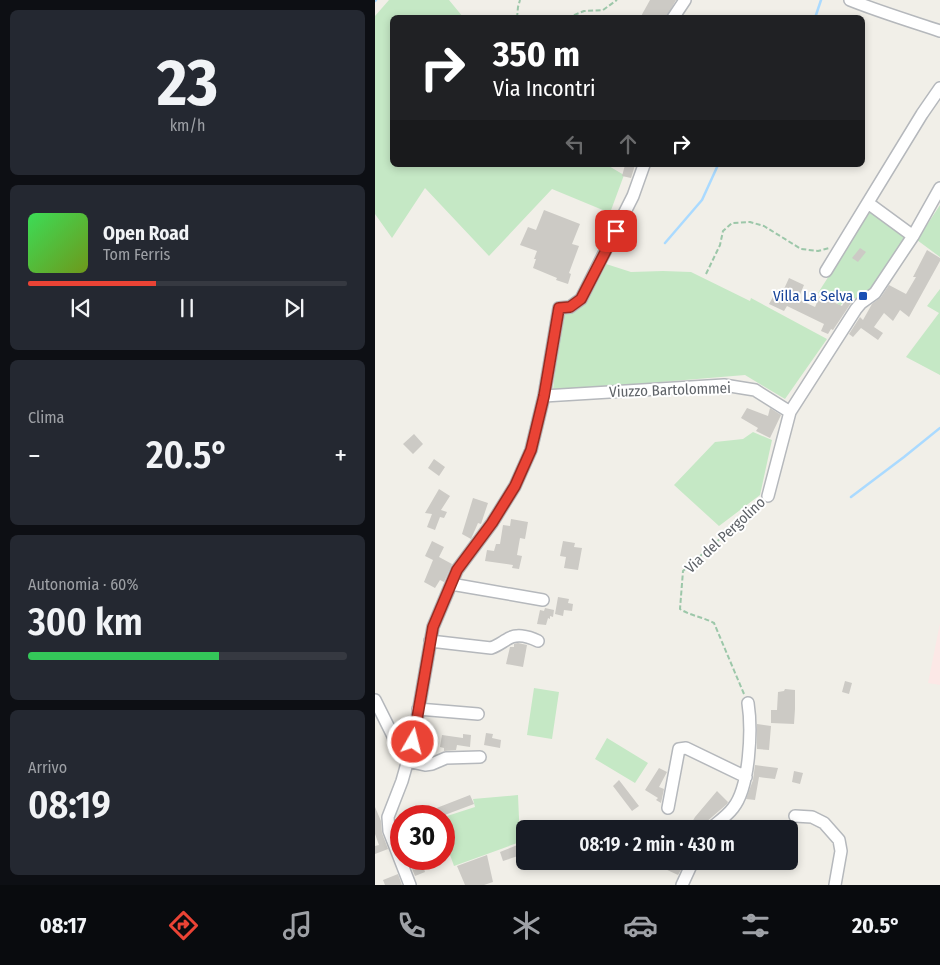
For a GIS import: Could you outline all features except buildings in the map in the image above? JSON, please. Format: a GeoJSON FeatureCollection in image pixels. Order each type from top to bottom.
{"type":"FeatureCollection","features":[{"type":"Feature","properties":{"kind":"street"},"geometry":{"type":"LineString","coordinates":[[675,15],[685,0]]}},
{"type":"Feature","properties":{"kind":"street"},"geometry":{"type":"LineString","coordinates":[[850,0],[891,16],[940,31]]}},
{"type":"Feature","properties":{"kind":"street"},"geometry":{"type":"LineString","coordinates":[[826,271],[922,114],[940,88]]}},
{"type":"Feature","properties":{"kind":"street"},"geometry":{"type":"LineString","coordinates":[[410,885],[389,832],[388,817],[402,781],[413,742],[433,627],[457,570],[492,523],[515,486],[531,450],[544,396],[559,308],[570,307],[581,299],[633,196],[644,167]]}},
{"type":"Feature","properties":{"kind":"street","name":"Via del Pergolino"},"geometry":{"type":"LineString","coordinates":[[768,496],[790,412],[856,309],[875,293],[913,236],[940,188]]}},
{"type":"Feature","properties":{"kind":"street"},"geometry":{"type":"LineString","coordinates":[[868,203],[913,236]]}},
{"type":"Feature","properties":{"kind":"street","name":"Viuzzo Bartolommei"},"geometry":{"type":"LineString","coordinates":[[544,396],[724,385],[755,390],[790,412]]}},
{"type":"Feature","properties":{"kind":"street"},"geometry":{"type":"LineString","coordinates":[[451,584],[543,600]]}},
{"type":"Feature","properties":{"kind":"street"},"geometry":{"type":"LineString","coordinates":[[431,641],[491,648],[512,636],[530,637],[538,641]]}},
{"type":"Feature","properties":{"kind":"street"},"geometry":{"type":"LineString","coordinates":[[375,700],[403,756],[407,759],[425,765],[446,758],[480,757]]}},
{"type":"Feature","properties":{"kind":"street"},"geometry":{"type":"LineString","coordinates":[[721,820],[733,809],[744,787],[748,763],[748,703]]}},
{"type":"Feature","properties":{"kind":"street"},"geometry":{"type":"LineString","coordinates":[[418,709],[477,714]]}},
{"type":"Feature","properties":{"kind":"street"},"geometry":{"type":"LineString","coordinates":[[668,808],[679,749],[686,748],[746,777]]}},
{"type":"Feature","properties":{"kind":"street"},"geometry":{"type":"LineString","coordinates":[[795,816],[812,817],[824,823],[839,840],[841,851],[835,885]]}},
{"type":"Feature","properties":{"kind":"street"},"geometry":{"type":"LineString","coordinates":[[682,885],[689,870]]}},
{"type":"Feature","properties":{"kind":"path"},"geometry":{"type":"LineString","coordinates":[[517,15],[520,0]]}},
{"type":"Feature","properties":{"kind":"path"},"geometry":{"type":"LineString","coordinates":[[574,15],[584,11],[603,10],[617,0]]}},
{"type":"Feature","properties":{"kind":"path"},"geometry":{"type":"LineString","coordinates":[[707,274],[723,231],[733,223],[750,222],[764,226],[801,249],[818,251],[842,245]]}},
{"type":"Feature","properties":{"kind":"path","name":"Via del Pergolino"},"geometry":{"type":"LineString","coordinates":[[748,703],[714,623],[689,615],[680,609],[683,572],[768,496]]}},
{"type":"Feature","properties":{"kind":"shaded area"},"geometry":{"type":"Polygon","coordinates":[[[940,623],[940,685],[928,683],[940,623]]]}},
{"type":"Feature","properties":{"kind":"green space"},"geometry":{"type":"Polygon","coordinates":[[[389,0],[449,0],[461,15],[390,15],[390,167],[610,167],[624,175],[610,213],[552,189],[489,256],[425,188],[392,238],[375,214],[375,16],[389,0]]]}},
{"type":"Feature","properties":{"kind":"green space"},"geometry":{"type":"Polygon","coordinates":[[[940,205],[940,257],[917,240],[940,205]]]}},
{"type":"Feature","properties":{"kind":"green space"},"geometry":{"type":"Polygon","coordinates":[[[871,210],[909,237],[869,291],[856,299],[849,295],[840,306],[835,301],[836,298],[818,293],[871,210]]]}},
{"type":"Feature","properties":{"kind":"green space"},"geometry":{"type":"Polygon","coordinates":[[[603,263],[631,272],[691,272],[750,301],[751,298],[827,339],[785,399],[745,375],[553,391],[562,311],[573,309],[603,263]]]}},
{"type":"Feature","properties":{"kind":"green space"},"geometry":{"type":"Polygon","coordinates":[[[940,289],[940,375],[906,357],[939,313],[927,306],[940,289]]]}},
{"type":"Feature","properties":{"kind":"green space"},"geometry":{"type":"Polygon","coordinates":[[[753,432],[772,440],[760,495],[719,526],[674,485],[715,442],[743,439],[753,432]]]}},
{"type":"Feature","properties":{"kind":"green space"},"geometry":{"type":"Polygon","coordinates":[[[534,688],[559,692],[552,739],[527,735],[534,688]]]}},
{"type":"Feature","properties":{"kind":"green space"},"geometry":{"type":"Polygon","coordinates":[[[607,738],[648,763],[635,783],[595,759],[607,738]]]}},
{"type":"Feature","properties":{"kind":"green space"},"geometry":{"type":"Polygon","coordinates":[[[518,795],[519,820],[516,820],[516,843],[455,866],[455,813],[475,807],[473,799],[518,795]]]}},
{"type":"Feature","properties":{"kind":"waterway"},"geometry":{"type":"LineString","coordinates":[[816,15],[821,0]]}},
{"type":"Feature","properties":{"kind":"waterway"},"geometry":{"type":"LineString","coordinates":[[665,243],[702,200],[717,167]]}},
{"type":"Feature","properties":{"kind":"waterway"},"geometry":{"type":"LineString","coordinates":[[851,497],[940,428]]}},
{"type":"Feature","properties":{"kind":"place","name":"Villa La Selva"},"geometry":{"type":"Point","coordinates":[863,296]}},
{"type":"Feature","properties":{"kind":"route"},"geometry":{"type":"LineString","coordinates":[[413,742],[433,627],[457,570],[492,523],[515,486],[531,450],[544,396],[559,308],[570,307],[581,299],[616,231]]}}]}
